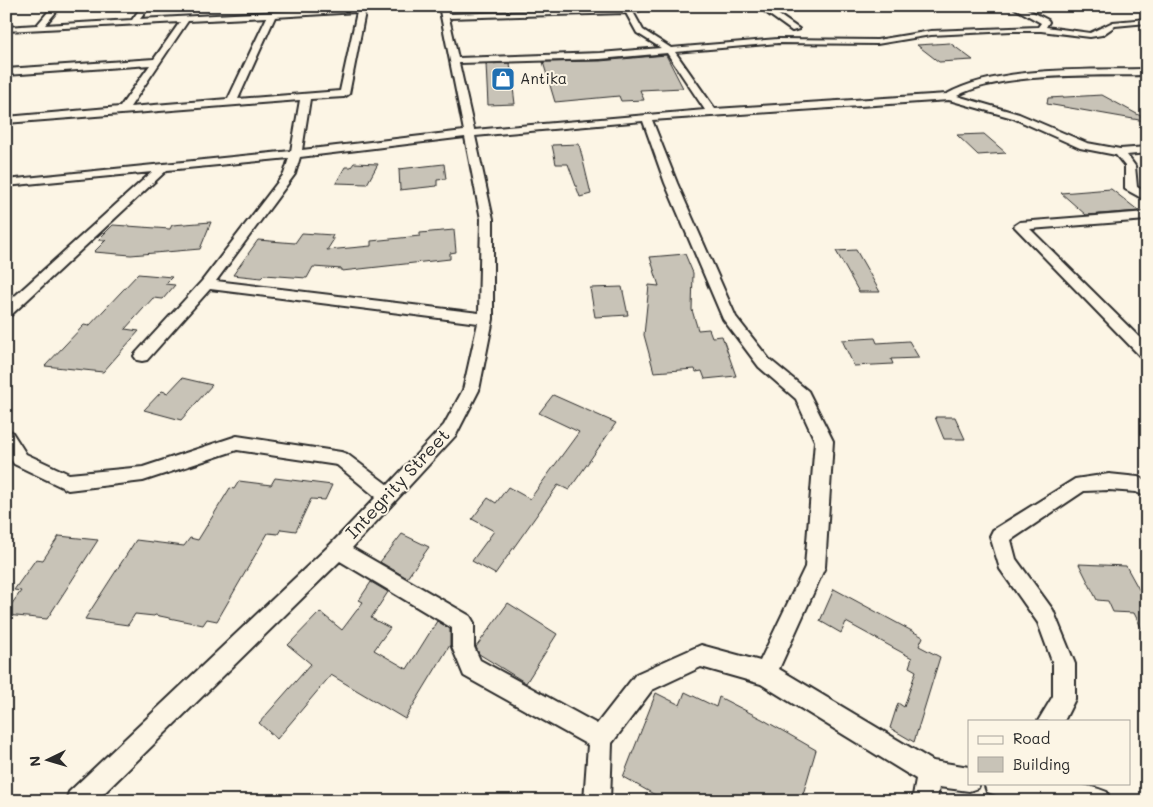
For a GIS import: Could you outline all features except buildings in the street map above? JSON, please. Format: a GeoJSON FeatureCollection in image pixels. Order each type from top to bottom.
{"type":"FeatureCollection","features":[{"type":"Feature","properties":{"kind":"street"},"geometry":{"type":"LineString","coordinates":[[39,27],[57,6]]}},
{"type":"Feature","properties":{"kind":"street"},"geometry":{"type":"LineString","coordinates":[[135,22],[146,6]]}},
{"type":"Feature","properties":{"kind":"street"},"geometry":{"type":"LineString","coordinates":[[6,29],[431,6]]}},
{"type":"Feature","properties":{"kind":"street","name":"Integrity Street"},"geometry":{"type":"LineString","coordinates":[[78,801],[338,550],[450,430],[471,390],[486,319],[487,219],[471,133],[443,6]]}},
{"type":"Feature","properties":{"kind":"street"},"geometry":{"type":"LineString","coordinates":[[446,16],[629,11],[652,6]]}},
{"type":"Feature","properties":{"kind":"street"},"geometry":{"type":"LineString","coordinates":[[761,6],[796,29]]}},
{"type":"Feature","properties":{"kind":"street"},"geometry":{"type":"LineString","coordinates":[[1015,6],[1045,22],[1041,29]]}},
{"type":"Feature","properties":{"kind":"street"},"geometry":{"type":"LineString","coordinates":[[6,120],[344,94],[361,11]]}},
{"type":"Feature","properties":{"kind":"street"},"geometry":{"type":"LineString","coordinates":[[629,11],[640,31],[669,50],[712,112]]}},
{"type":"Feature","properties":{"kind":"street"},"geometry":{"type":"LineString","coordinates":[[232,102],[272,15]]}},
{"type":"Feature","properties":{"kind":"street"},"geometry":{"type":"LineString","coordinates":[[123,110],[154,62],[186,19]]}},
{"type":"Feature","properties":{"kind":"street"},"geometry":{"type":"LineString","coordinates":[[455,61],[600,56],[778,41],[877,42],[931,33],[1041,29],[1090,35],[1099,33],[1113,24],[1147,21]]}},
{"type":"Feature","properties":{"kind":"street"},"geometry":{"type":"LineString","coordinates":[[6,72],[154,62]]}},
{"type":"Feature","properties":{"kind":"street"},"geometry":{"type":"LineString","coordinates":[[949,97],[955,91],[997,80],[1041,75],[1147,72]]}},
{"type":"Feature","properties":{"kind":"street"},"geometry":{"type":"LineString","coordinates":[[6,182],[296,154],[471,133],[646,117],[949,97],[1016,116],[1084,146],[1120,152],[1147,150]]}},
{"type":"Feature","properties":{"kind":"street"},"geometry":{"type":"LineString","coordinates":[[142,356],[207,284],[289,174],[296,154],[305,98]]}},
{"type":"Feature","properties":{"kind":"street"},"geometry":{"type":"LineString","coordinates":[[646,117],[671,183],[730,319],[764,362],[802,395],[824,441],[815,567],[766,674]]}},
{"type":"Feature","properties":{"kind":"street"},"geometry":{"type":"LineString","coordinates":[[1120,152],[1130,166],[1131,189],[1147,198]]}},
{"type":"Feature","properties":{"kind":"street"},"geometry":{"type":"LineString","coordinates":[[6,312],[164,167]]}},
{"type":"Feature","properties":{"kind":"street"},"geometry":{"type":"LineString","coordinates":[[1147,216],[1020,226],[1147,354]]}},
{"type":"Feature","properties":{"kind":"street"},"geometry":{"type":"LineString","coordinates":[[207,284],[486,319]]}},
{"type":"Feature","properties":{"kind":"street"},"geometry":{"type":"LineString","coordinates":[[6,437],[20,459],[68,482],[143,474],[237,443],[341,459],[389,496]]}},
{"type":"Feature","properties":{"kind":"street"},"geometry":{"type":"LineString","coordinates":[[1051,720],[1064,699],[1064,664],[1046,617],[1007,562],[1000,536],[1081,484],[1109,482],[1138,485],[1147,489]]}},
{"type":"Feature","properties":{"kind":"street"},"geometry":{"type":"LineString","coordinates":[[338,550],[463,623],[463,647],[472,668],[600,739]]}},
{"type":"Feature","properties":{"kind":"street"},"geometry":{"type":"LineString","coordinates":[[597,801],[600,739],[644,682],[701,656],[766,674],[929,773],[968,779]]}},
{"type":"Feature","properties":{"kind":"street"},"geometry":{"type":"LineString","coordinates":[[924,801],[929,773]]}},
{"type":"Feature","properties":{"kind":"street"},"geometry":{"type":"LineString","coordinates":[[1006,784],[1098,801]]}},
{"type":"Feature","properties":{"kind":"place","name":"Antika"},"geometry":{"type":"Point","coordinates":[503,79]}}]}
